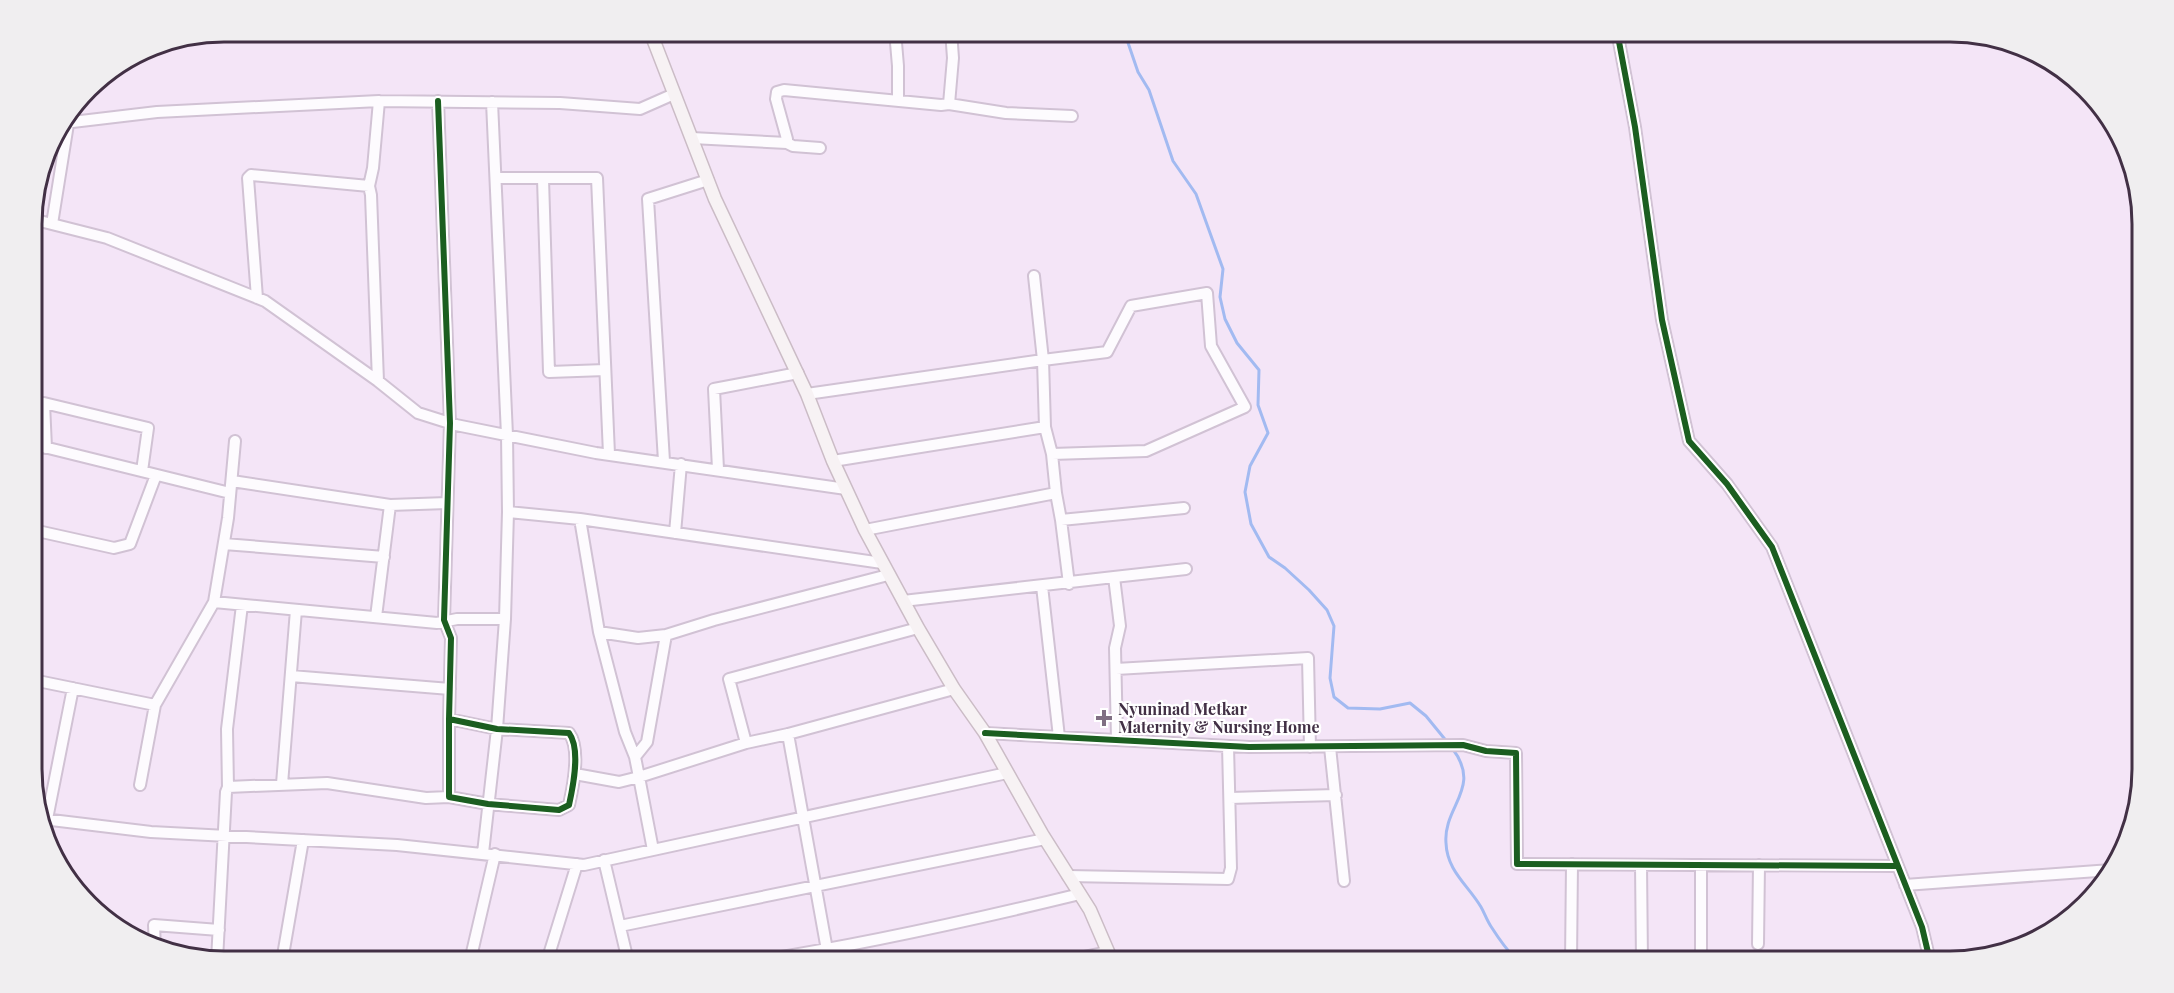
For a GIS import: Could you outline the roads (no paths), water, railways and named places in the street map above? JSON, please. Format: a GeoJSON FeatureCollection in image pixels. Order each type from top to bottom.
{"type":"FeatureCollection","features":[{"type":"Feature","properties":{"kind":"main road"},"geometry":{"type":"LineString","coordinates":[[654,42],[708,180],[798,373],[833,460],[865,530],[954,689],[985,733],[1045,839],[1090,910],[1107,951]]}},
{"type":"Feature","properties":{"kind":"street"},"geometry":{"type":"LineString","coordinates":[[897,42],[898,101]]}},
{"type":"Feature","properties":{"kind":"street"},"geometry":{"type":"LineString","coordinates":[[949,104],[951,42]]}},
{"type":"Feature","properties":{"kind":"street"},"geometry":{"type":"LineString","coordinates":[[1619,42],[1635,127],[1662,320],[1689,441],[1727,484],[1772,547],[1922,927],[1927,951]]}},
{"type":"Feature","properties":{"kind":"street"},"geometry":{"type":"LineString","coordinates":[[787,143],[776,99],[777,92],[784,90],[949,104],[1006,113],[1072,116]]}},
{"type":"Feature","properties":{"kind":"street"},"geometry":{"type":"LineString","coordinates":[[76,119],[157,112],[379,100],[560,103],[640,109],[674,94]]}},
{"type":"Feature","properties":{"kind":"street"},"geometry":{"type":"LineString","coordinates":[[378,381],[369,186],[373,168],[379,100]]}},
{"type":"Feature","properties":{"kind":"street"},"geometry":{"type":"LineString","coordinates":[[438,101],[450,423],[444,620],[451,638],[449,797]]}},
{"type":"Feature","properties":{"kind":"street"},"geometry":{"type":"LineString","coordinates":[[483,853],[497,729],[505,620],[508,512],[507,435],[492,102]]}},
{"type":"Feature","properties":{"kind":"street"},"geometry":{"type":"LineString","coordinates":[[52,224],[65,135]]}},
{"type":"Feature","properties":{"kind":"street"},"geometry":{"type":"LineString","coordinates":[[692,138],[787,143],[793,146],[820,148]]}},
{"type":"Feature","properties":{"kind":"street"},"geometry":{"type":"LineString","coordinates":[[257,298],[248,178],[251,175],[369,186]]}},
{"type":"Feature","properties":{"kind":"street"},"geometry":{"type":"LineString","coordinates":[[496,178],[597,178],[609,454]]}},
{"type":"Feature","properties":{"kind":"street"},"geometry":{"type":"LineString","coordinates":[[543,178],[549,372],[605,370]]}},
{"type":"Feature","properties":{"kind":"street"},"geometry":{"type":"LineString","coordinates":[[664,461],[648,199],[708,180]]}},
{"type":"Feature","properties":{"kind":"street"},"geometry":{"type":"LineString","coordinates":[[42,222],[107,238],[265,301],[378,381],[418,413],[450,423],[609,454],[846,489]]}},
{"type":"Feature","properties":{"kind":"street"},"geometry":{"type":"LineString","coordinates":[[1034,276],[1043,360],[1045,427],[1052,454],[1069,584]]}},
{"type":"Feature","properties":{"kind":"street"},"geometry":{"type":"LineString","coordinates":[[807,394],[1107,352],[1131,306],[1207,293],[1211,346],[1245,407],[1146,451],[1052,454]]}},
{"type":"Feature","properties":{"kind":"street"},"geometry":{"type":"LineString","coordinates":[[718,470],[714,389],[798,373]]}},
{"type":"Feature","properties":{"kind":"street"},"geometry":{"type":"LineString","coordinates":[[46,448],[44,403],[148,428],[142,471]]}},
{"type":"Feature","properties":{"kind":"street"},"geometry":{"type":"LineString","coordinates":[[833,460],[1045,427]]}},
{"type":"Feature","properties":{"kind":"street"},"geometry":{"type":"LineString","coordinates":[[140,785],[155,705],[214,602],[224,543],[236,441]]}},
{"type":"Feature","properties":{"kind":"street"},"geometry":{"type":"LineString","coordinates":[[42,447],[230,493]]}},
{"type":"Feature","properties":{"kind":"street"},"geometry":{"type":"LineString","coordinates":[[675,533],[681,464]]}},
{"type":"Feature","properties":{"kind":"street"},"geometry":{"type":"LineString","coordinates":[[42,532],[114,548],[130,544],[156,475]]}},
{"type":"Feature","properties":{"kind":"street"},"geometry":{"type":"LineString","coordinates":[[232,481],[390,505],[447,503]]}},
{"type":"Feature","properties":{"kind":"street"},"geometry":{"type":"LineString","coordinates":[[865,530],[1056,493]]}},
{"type":"Feature","properties":{"kind":"street"},"geometry":{"type":"LineString","coordinates":[[376,617],[390,505]]}},
{"type":"Feature","properties":{"kind":"street"},"geometry":{"type":"LineString","coordinates":[[1061,520],[1184,508]]}},
{"type":"Feature","properties":{"kind":"street"},"geometry":{"type":"LineString","coordinates":[[508,512],[580,519],[675,533],[885,569]]}},
{"type":"Feature","properties":{"kind":"street"},"geometry":{"type":"LineString","coordinates":[[580,519],[599,632],[625,732],[635,757],[653,850]]}},
{"type":"Feature","properties":{"kind":"street"},"geometry":{"type":"LineString","coordinates":[[224,543],[384,557]]}},
{"type":"Feature","properties":{"kind":"street"},"geometry":{"type":"LineString","coordinates":[[599,632],[638,638],[666,635],[885,569]]}},
{"type":"Feature","properties":{"kind":"street"},"geometry":{"type":"LineString","coordinates":[[903,601],[1186,569]]}},
{"type":"Feature","properties":{"kind":"street"},"geometry":{"type":"LineString","coordinates":[[1114,577],[1120,626],[1115,648],[1117,739]]}},
{"type":"Feature","properties":{"kind":"street"},"geometry":{"type":"LineString","coordinates":[[1042,586],[1059,737]]}},
{"type":"Feature","properties":{"kind":"street"},"geometry":{"type":"LineString","coordinates":[[214,602],[437,623],[444,620],[505,620]]}},
{"type":"Feature","properties":{"kind":"street"},"geometry":{"type":"LineString","coordinates":[[218,951],[228,787],[227,729],[242,605]]}},
{"type":"Feature","properties":{"kind":"street"},"geometry":{"type":"LineString","coordinates":[[282,784],[296,610]]}},
{"type":"Feature","properties":{"kind":"street"},"geometry":{"type":"LineString","coordinates":[[746,743],[729,679],[918,628]]}},
{"type":"Feature","properties":{"kind":"street"},"geometry":{"type":"LineString","coordinates":[[635,757],[647,742],[666,635]]}},
{"type":"Feature","properties":{"kind":"street"},"geometry":{"type":"LineString","coordinates":[[1116,669],[1308,658],[1310,747]]}},
{"type":"Feature","properties":{"kind":"street"},"geometry":{"type":"LineString","coordinates":[[291,676],[450,689]]}},
{"type":"Feature","properties":{"kind":"street"},"geometry":{"type":"LineString","coordinates":[[42,682],[155,705]]}},
{"type":"Feature","properties":{"kind":"street"},"geometry":{"type":"LineString","coordinates":[[47,810],[73,688]]}},
{"type":"Feature","properties":{"kind":"street"},"geometry":{"type":"LineString","coordinates":[[575,774],[619,782],[746,743],[788,734],[954,689]]}},
{"type":"Feature","properties":{"kind":"street"},"geometry":{"type":"LineString","coordinates":[[228,787],[327,783],[426,798],[449,797],[488,804],[559,810],[569,805],[575,774],[573,739],[569,733],[497,729],[449,719]]}},
{"type":"Feature","properties":{"kind":"street"},"geometry":{"type":"LineString","coordinates":[[985,733],[1228,746],[1463,746],[1486,751],[1515,753],[1517,864],[1897,866]]}},
{"type":"Feature","properties":{"kind":"street"},"geometry":{"type":"LineString","coordinates":[[788,734],[827,950]]}},
{"type":"Feature","properties":{"kind":"street"},"geometry":{"type":"LineString","coordinates":[[1068,876],[1227,879],[1231,868],[1228,746]]}},
{"type":"Feature","properties":{"kind":"street"},"geometry":{"type":"LineString","coordinates":[[1330,747],[1344,881]]}},
{"type":"Feature","properties":{"kind":"street"},"geometry":{"type":"LineString","coordinates":[[49,820],[151,832],[483,853],[578,864],[653,850],[1007,773]]}},
{"type":"Feature","properties":{"kind":"street"},"geometry":{"type":"LineString","coordinates":[[1230,798],[1336,795]]}},
{"type":"Feature","properties":{"kind":"street"},"geometry":{"type":"LineString","coordinates":[[620,926],[1045,839]]}},
{"type":"Feature","properties":{"kind":"street"},"geometry":{"type":"LineString","coordinates":[[284,951],[303,840]]}},
{"type":"Feature","properties":{"kind":"street"},"geometry":{"type":"LineString","coordinates":[[473,951],[495,854]]}},
{"type":"Feature","properties":{"kind":"street"},"geometry":{"type":"LineString","coordinates":[[604,860],[626,951]]}},
{"type":"Feature","properties":{"kind":"street"},"geometry":{"type":"LineString","coordinates":[[550,951],[578,864]]}},
{"type":"Feature","properties":{"kind":"street"},"geometry":{"type":"LineString","coordinates":[[1571,951],[1572,864]]}},
{"type":"Feature","properties":{"kind":"street"},"geometry":{"type":"LineString","coordinates":[[1641,865],[1642,951]]}},
{"type":"Feature","properties":{"kind":"street"},"geometry":{"type":"LineString","coordinates":[[1701,865],[1701,951]]}},
{"type":"Feature","properties":{"kind":"street"},"geometry":{"type":"LineString","coordinates":[[1758,944],[1759,866]]}},
{"type":"Feature","properties":{"kind":"street"},"geometry":{"type":"LineString","coordinates":[[1905,885],[2100,871]]}},
{"type":"Feature","properties":{"kind":"street"},"geometry":{"type":"LineString","coordinates":[[821,951],[957,924],[1080,894]]}},
{"type":"Feature","properties":{"kind":"street"},"geometry":{"type":"LineString","coordinates":[[155,937],[154,925],[219,930]]}},
{"type":"Feature","properties":{"kind":"waterway"},"geometry":{"type":"LineString","coordinates":[[1128,42],[1138,72],[1149,90],[1173,161],[1196,194],[1223,269],[1220,297],[1225,319],[1237,343],[1259,370],[1258,405],[1268,433],[1250,466],[1245,492],[1251,524],[1269,557],[1285,568],[1327,610],[1334,626],[1330,678],[1334,697],[1348,708],[1380,709],[1410,703],[1426,716],[1448,743]]}},
{"type":"Feature","properties":{"kind":"waterway"},"geometry":{"type":"LineString","coordinates":[[1452,748],[1461,762],[1464,775],[1460,797],[1447,830],[1447,853],[1454,870],[1509,951]]}},
{"type":"Feature","properties":{"kind":"place","name":"Nyuninad Metkar Maternity & Nursing Home"},"geometry":{"type":"Point","coordinates":[1104,718]}}]}
